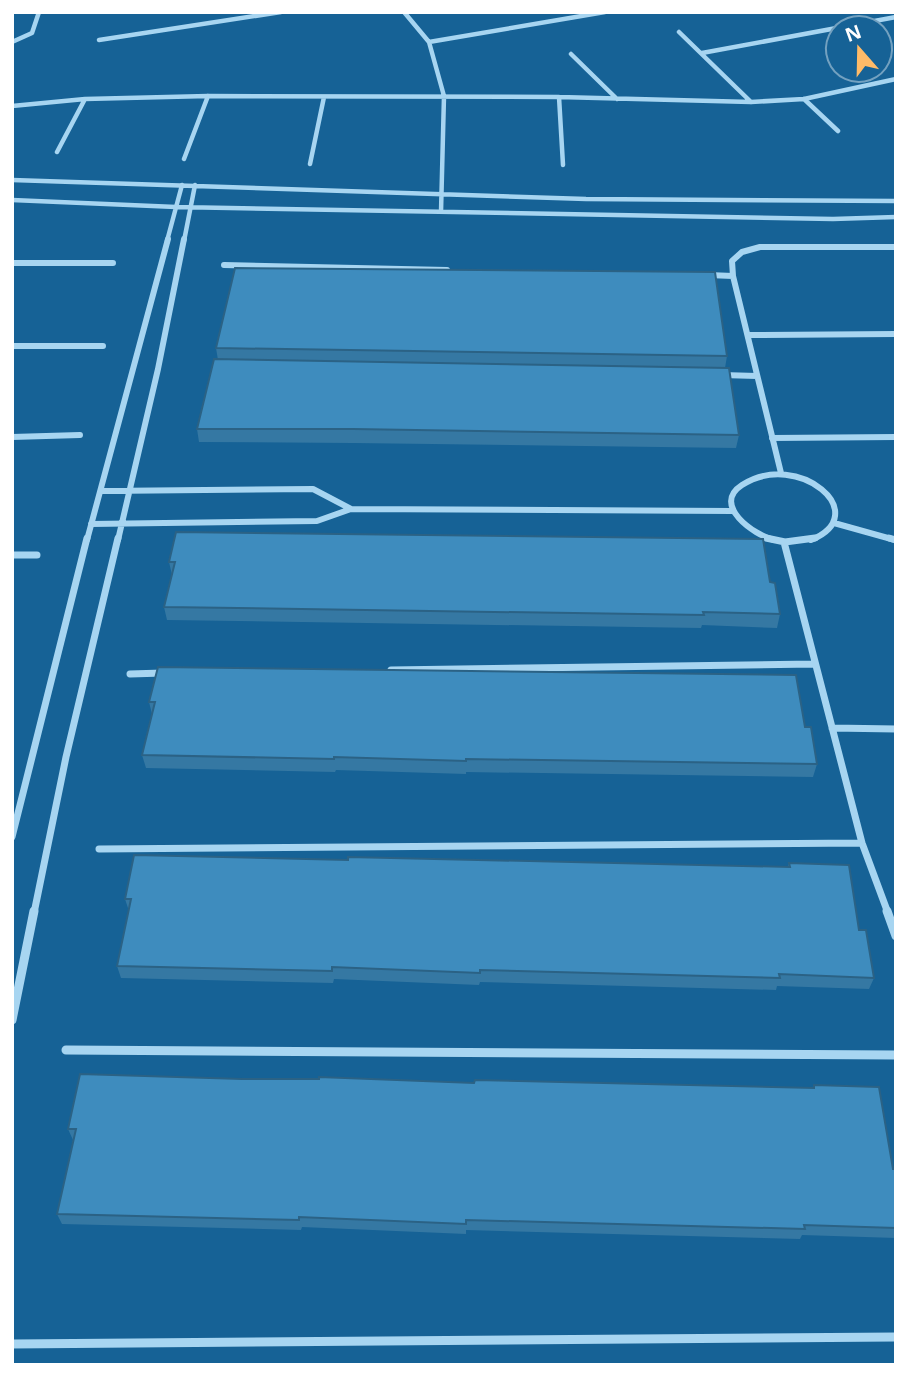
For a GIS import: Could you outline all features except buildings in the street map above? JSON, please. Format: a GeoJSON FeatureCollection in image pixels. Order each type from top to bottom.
{"type":"FeatureCollection","features":[{"type":"Feature","properties":{"kind":"street"},"geometry":{"type":"LineString","coordinates":[[12,43],[32,35],[39,25],[39,12]]}},
{"type":"Feature","properties":{"kind":"street"},"geometry":{"type":"LineString","coordinates":[[99,40],[281,12]]}},
{"type":"Feature","properties":{"kind":"street"},"geometry":{"type":"LineString","coordinates":[[404,12],[429,42],[444,96],[441,212]]}},
{"type":"Feature","properties":{"kind":"street"},"geometry":{"type":"LineString","coordinates":[[569,12],[575,17]]}},
{"type":"Feature","properties":{"kind":"street"},"geometry":{"type":"LineString","coordinates":[[429,42],[605,12]]}},
{"type":"Feature","properties":{"kind":"street"},"geometry":{"type":"LineString","coordinates":[[702,53],[896,17]]}},
{"type":"Feature","properties":{"kind":"street"},"geometry":{"type":"LineString","coordinates":[[679,32],[751,102]]}},
{"type":"Feature","properties":{"kind":"street"},"geometry":{"type":"LineString","coordinates":[[572,54],[617,99]]}},
{"type":"Feature","properties":{"kind":"street"},"geometry":{"type":"LineString","coordinates":[[12,106],[85,99],[208,96],[559,97],[751,102],[804,99],[896,79]]}},
{"type":"Feature","properties":{"kind":"street"},"geometry":{"type":"LineString","coordinates":[[184,159],[208,96]]}},
{"type":"Feature","properties":{"kind":"street"},"geometry":{"type":"LineString","coordinates":[[310,164],[324,97]]}},
{"type":"Feature","properties":{"kind":"street"},"geometry":{"type":"LineString","coordinates":[[559,97],[563,166]]}},
{"type":"Feature","properties":{"kind":"street"},"geometry":{"type":"LineString","coordinates":[[57,152],[85,99]]}},
{"type":"Feature","properties":{"kind":"street"},"geometry":{"type":"LineString","coordinates":[[804,99],[838,131]]}},
{"type":"Feature","properties":{"kind":"street"},"geometry":{"type":"LineString","coordinates":[[12,180],[586,199],[896,201]]}},
{"type":"Feature","properties":{"kind":"street"},"geometry":{"type":"LineString","coordinates":[[12,837],[90,524],[102,491],[182,185]]}},
{"type":"Feature","properties":{"kind":"street"},"geometry":{"type":"LineString","coordinates":[[12,1020],[66,757],[158,369],[195,185]]}},
{"type":"Feature","properties":{"kind":"street"},"geometry":{"type":"LineString","coordinates":[[12,200],[176,207],[833,219],[896,217]]}},
{"type":"Feature","properties":{"kind":"street"},"geometry":{"type":"LineString","coordinates":[[781,473],[733,276],[732,261],[742,252],[760,247],[896,247]]}},
{"type":"Feature","properties":{"kind":"street"},"geometry":{"type":"LineString","coordinates":[[12,263],[113,263]]}},
{"type":"Feature","properties":{"kind":"street"},"geometry":{"type":"LineString","coordinates":[[224,265],[458,270]]}},
{"type":"Feature","properties":{"kind":"street"},"geometry":{"type":"LineString","coordinates":[[706,275],[733,276]]}},
{"type":"Feature","properties":{"kind":"street"},"geometry":{"type":"LineString","coordinates":[[748,335],[896,334]]}},
{"type":"Feature","properties":{"kind":"street"},"geometry":{"type":"LineString","coordinates":[[12,346],[103,346]]}},
{"type":"Feature","properties":{"kind":"street"},"geometry":{"type":"LineString","coordinates":[[715,375],[757,376]]}},
{"type":"Feature","properties":{"kind":"street"},"geometry":{"type":"LineString","coordinates":[[12,437],[80,435]]}},
{"type":"Feature","properties":{"kind":"street"},"geometry":{"type":"LineString","coordinates":[[772,438],[896,437]]}},
{"type":"Feature","properties":{"kind":"street"},"geometry":{"type":"LineString","coordinates":[[781,473],[818,485],[830,496],[836,510],[834,523],[815,538],[784,542],[755,534],[740,524],[732,511],[734,491],[742,483],[753,477],[781,473]]}},
{"type":"Feature","properties":{"kind":"street"},"geometry":{"type":"LineString","coordinates":[[102,491],[313,489],[352,509]]}},
{"type":"Feature","properties":{"kind":"street"},"geometry":{"type":"LineString","coordinates":[[90,524],[317,521],[352,509],[732,511]]}},
{"type":"Feature","properties":{"kind":"street"},"geometry":{"type":"LineString","coordinates":[[834,523],[896,540]]}},
{"type":"Feature","properties":{"kind":"street"},"geometry":{"type":"LineString","coordinates":[[784,542],[862,843],[896,936]]}},
{"type":"Feature","properties":{"kind":"street"},"geometry":{"type":"LineString","coordinates":[[12,555],[37,555]]}},
{"type":"Feature","properties":{"kind":"street"},"geometry":{"type":"LineString","coordinates":[[381,670],[814,664]]}},
{"type":"Feature","properties":{"kind":"street"},"geometry":{"type":"LineString","coordinates":[[130,674],[172,673]]}},
{"type":"Feature","properties":{"kind":"street"},"geometry":{"type":"LineString","coordinates":[[832,728],[896,729]]}},
{"type":"Feature","properties":{"kind":"street"},"geometry":{"type":"LineString","coordinates":[[99,849],[862,843]]}},
{"type":"Feature","properties":{"kind":"street"},"geometry":{"type":"LineString","coordinates":[[66,1050],[896,1055]]}},
{"type":"Feature","properties":{"kind":"street"},"geometry":{"type":"LineString","coordinates":[[12,1344],[896,1337]]}}]}
